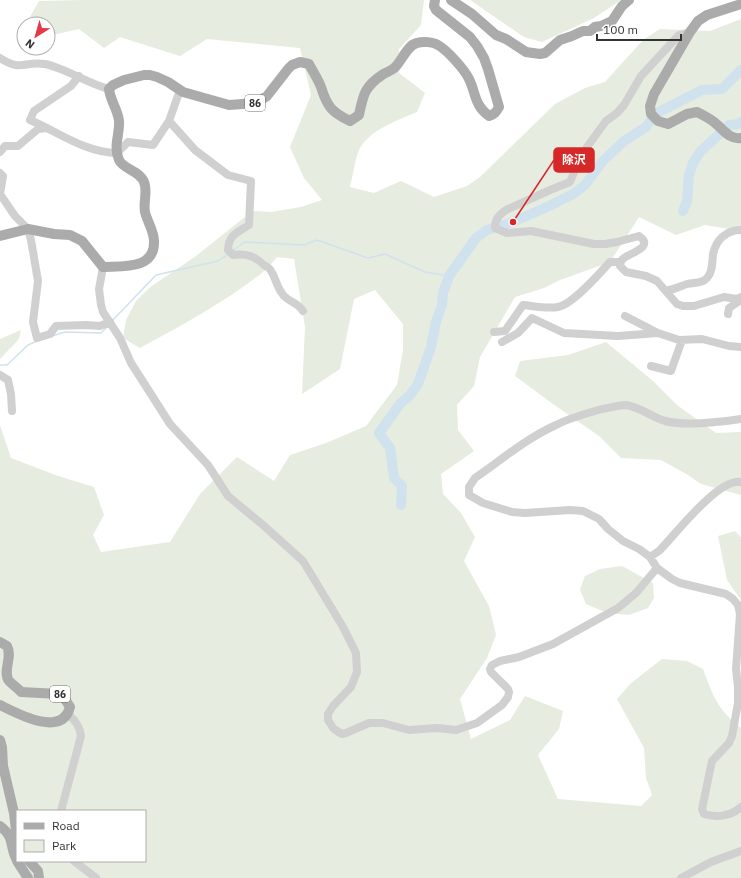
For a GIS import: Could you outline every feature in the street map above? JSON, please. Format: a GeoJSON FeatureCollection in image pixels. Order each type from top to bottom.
{"type":"FeatureCollection","features":[{"type":"Feature","properties":{"kind":"main road","name":"86"},"geometry":{"type":"LineString","coordinates":[[109,89],[113,85],[124,80],[144,75],[157,77],[184,92],[229,105],[256,103],[268,96],[292,65],[300,62],[309,64],[321,87],[322,94],[328,105],[339,116],[350,121],[359,115],[362,100],[366,90],[371,84],[384,74],[394,70],[410,47],[422,42],[438,45],[462,68],[469,79],[482,111],[489,116],[492,115],[496,112],[498,107],[484,58],[470,37],[436,10],[434,6],[435,0]]}},
{"type":"Feature","properties":{"kind":"main road"},"geometry":{"type":"LineString","coordinates":[[450,0],[472,14],[496,35],[506,39],[526,52],[540,54],[545,53],[560,40],[583,31],[590,31],[595,27],[601,26],[612,20],[622,6],[629,0]]}},
{"type":"Feature","properties":{"kind":"main road"},"geometry":{"type":"LineString","coordinates":[[741,4],[707,14],[698,21],[654,94],[650,106],[651,114],[658,121],[668,124],[687,114],[698,112],[714,122],[735,139],[741,138]]}},
{"type":"Feature","properties":{"kind":"main road"},"geometry":{"type":"LineString","coordinates":[[0,236],[28,229],[54,234],[70,235],[82,241],[102,267],[134,266],[142,264],[152,254],[154,241],[144,205],[146,193],[144,182],[138,173],[120,162],[117,153],[116,141],[119,121],[109,89]]}},
{"type":"Feature","properties":{"kind":"main road","name":"86"},"geometry":{"type":"LineString","coordinates":[[0,642],[7,646],[10,654],[6,670],[9,680],[21,692],[59,694],[63,696],[70,707],[65,718],[58,722],[46,723],[20,716],[0,705]]}},
{"type":"Feature","properties":{"kind":"main road"},"geometry":{"type":"LineString","coordinates":[[0,740],[3,766],[14,813],[16,830]]}},
{"type":"Feature","properties":{"kind":"main road"},"geometry":{"type":"LineString","coordinates":[[0,826],[10,838],[16,859]]}},
{"type":"Feature","properties":{"kind":"main road"},"geometry":{"type":"LineString","coordinates":[[18,862],[28,878]]}},
{"type":"Feature","properties":{"kind":"main road"},"geometry":{"type":"LineString","coordinates":[[30,862],[38,871],[39,878]]}},
{"type":"Feature","properties":{"kind":"street"},"geometry":{"type":"LineString","coordinates":[[494,332],[505,331],[523,305],[558,307],[566,304],[591,284],[610,262],[620,262],[623,258],[639,250],[643,246],[644,242],[639,236],[634,236],[617,242],[594,244],[531,231],[507,233],[495,228],[495,221],[500,214],[506,210],[570,182],[587,147],[606,121],[617,113],[624,105],[641,76],[679,35],[690,32]]}},
{"type":"Feature","properties":{"kind":"street"},"geometry":{"type":"LineString","coordinates":[[0,58],[15,66],[45,64],[109,89]]}},
{"type":"Feature","properties":{"kind":"street"},"geometry":{"type":"LineString","coordinates":[[79,76],[71,86],[34,111],[30,120],[83,145],[106,153],[117,153],[128,142],[153,145],[169,121],[180,90]]}},
{"type":"Feature","properties":{"kind":"street"},"geometry":{"type":"LineString","coordinates":[[169,121],[195,150],[228,175],[251,181],[249,225],[232,235],[228,250],[233,255],[242,254],[252,256],[260,261],[271,271],[276,284],[284,295],[298,304],[303,311]]}},
{"type":"Feature","properties":{"kind":"street"},"geometry":{"type":"LineString","coordinates":[[0,152],[5,146],[18,146],[38,129],[48,128]]}},
{"type":"Feature","properties":{"kind":"street"},"geometry":{"type":"LineString","coordinates":[[0,172],[3,176],[0,194],[15,216],[28,229],[38,281],[33,322],[37,338],[50,334],[56,326],[100,326],[110,322]]}},
{"type":"Feature","properties":{"kind":"street"},"geometry":{"type":"LineString","coordinates":[[667,292],[688,284],[700,283],[708,277],[713,266],[714,253],[718,240],[731,232],[741,230]]}},
{"type":"Feature","properties":{"kind":"street"},"geometry":{"type":"LineString","coordinates":[[620,262],[622,270],[651,278],[667,292],[677,304],[683,306],[694,306],[724,297],[737,299],[741,297]]}},
{"type":"Feature","properties":{"kind":"street"},"geometry":{"type":"LineString","coordinates":[[102,267],[98,289],[103,312],[120,338],[131,363],[170,424],[208,465],[228,496],[303,561],[343,627],[356,654],[358,666],[355,680],[351,687],[337,701],[328,714],[328,720],[333,728],[342,734],[369,723],[383,723],[409,730],[436,728],[456,730],[477,724],[502,706],[508,697],[508,689],[491,672],[490,669],[492,665],[500,661],[519,657],[553,644],[618,608],[636,593],[657,568]]}},
{"type":"Feature","properties":{"kind":"street"},"geometry":{"type":"LineString","coordinates":[[728,314],[729,308],[741,297]]}},
{"type":"Feature","properties":{"kind":"street"},"geometry":{"type":"LineString","coordinates":[[624,316],[658,333],[682,340],[702,339],[729,346],[741,346]]}},
{"type":"Feature","properties":{"kind":"street"},"geometry":{"type":"LineString","coordinates":[[502,342],[518,333],[532,318],[564,333],[618,336],[658,333]]}},
{"type":"Feature","properties":{"kind":"street"},"geometry":{"type":"LineString","coordinates":[[651,366],[670,371],[682,340]]}},
{"type":"Feature","properties":{"kind":"street"},"geometry":{"type":"LineString","coordinates":[[0,375],[8,380],[12,411]]}},
{"type":"Feature","properties":{"kind":"street"},"geometry":{"type":"LineString","coordinates":[[741,419],[683,423],[657,419],[627,405],[620,405],[594,411],[557,424],[540,433],[475,478],[469,487],[469,495],[483,503],[512,512],[583,511],[599,519],[608,529],[623,541],[639,549],[650,557],[657,568],[680,583],[726,594],[738,604],[740,608],[736,669],[738,704],[732,736],[729,743],[712,761],[702,809],[704,814],[716,816],[732,814],[741,807]]}},
{"type":"Feature","properties":{"kind":"street"},"geometry":{"type":"LineString","coordinates":[[650,557],[659,551],[707,499],[734,482],[741,482]]}},
{"type":"Feature","properties":{"kind":"street"},"geometry":{"type":"LineString","coordinates":[[61,810],[81,736],[77,723],[68,714]]}},
{"type":"Feature","properties":{"kind":"street"},"geometry":{"type":"LineString","coordinates":[[681,878],[711,862],[741,852]]}},
{"type":"Feature","properties":{"kind":"street"},"geometry":{"type":"LineString","coordinates":[[75,862],[96,878]]}},
{"type":"Feature","properties":{"kind":"green space"},"geometry":{"type":"Polygon","coordinates":[[[424,0],[421,25],[399,49],[399,73],[425,93],[417,112],[401,118],[377,131],[370,136],[360,148],[350,187],[374,193],[401,181],[434,197],[467,186],[480,177],[555,104],[585,88],[605,82],[643,40],[660,29],[710,31],[741,19],[741,231],[705,225],[676,235],[639,217],[610,262],[560,280],[544,288],[515,297],[480,357],[474,386],[457,405],[458,430],[474,451],[441,474],[443,494],[461,513],[475,537],[464,561],[489,606],[496,635],[487,658],[460,699],[471,739],[510,720],[525,696],[563,711],[559,729],[538,755],[558,799],[641,806],[652,795],[646,778],[644,748],[617,699],[630,684],[662,659],[687,661],[703,669],[717,702],[726,715],[741,728],[741,878],[0,878],[0,425],[11,458],[58,476],[94,487],[104,515],[93,535],[101,552],[170,542],[200,494],[237,457],[274,481],[290,455],[326,443],[366,426],[397,385],[403,350],[403,324],[375,290],[354,299],[340,369],[302,394],[305,327],[294,259],[277,257],[261,274],[231,295],[140,348],[123,338],[126,320],[136,301],[149,288],[196,256],[241,220],[254,211],[271,212],[301,207],[322,200],[304,178],[290,147],[311,95],[300,48],[207,39],[180,56],[120,37],[104,48],[79,29],[56,34],[56,16],[31,16],[39,1],[424,0]]]}},
{"type":"Feature","properties":{"kind":"green space"},"geometry":{"type":"Polygon","coordinates":[[[470,0],[621,0],[594,18],[542,42],[524,37],[470,0]]]}},
{"type":"Feature","properties":{"kind":"green space"},"geometry":{"type":"Polygon","coordinates":[[[21,330],[19,339],[0,359],[0,339],[21,330]]]}},
{"type":"Feature","properties":{"kind":"green space"},"geometry":{"type":"Polygon","coordinates":[[[606,342],[653,381],[677,405],[716,433],[741,432],[741,495],[701,484],[661,460],[621,458],[599,436],[515,376],[520,361],[568,355],[606,342]]]}},
{"type":"Feature","properties":{"kind":"green space"},"geometry":{"type":"Polygon","coordinates":[[[735,531],[741,537],[741,600],[727,580],[718,536],[735,531]]]}},
{"type":"Feature","properties":{"kind":"green space"},"geometry":{"type":"Polygon","coordinates":[[[622,566],[653,583],[654,598],[648,608],[629,615],[607,613],[586,604],[580,590],[585,576],[600,569],[622,566]]]}},
{"type":"Feature","properties":{"kind":"waterway"},"geometry":{"type":"LineString","coordinates":[[401,505],[402,486],[394,478],[390,448],[379,433],[400,404],[410,395],[418,384],[431,347],[436,322],[442,305],[443,293],[449,276],[476,238],[487,230],[513,222],[573,194],[585,185],[602,162],[624,141],[646,127],[655,114],[702,90],[722,89],[741,70]]}},
{"type":"Feature","properties":{"kind":"waterway"},"geometry":{"type":"LineString","coordinates":[[683,211],[687,201],[689,175],[693,163],[700,152],[729,125],[739,124],[741,122]]}},
{"type":"Feature","properties":{"kind":"waterway"},"geometry":{"type":"LineString","coordinates":[[232,251],[245,242],[304,245],[317,240],[368,258],[385,254],[425,272],[449,276]]}},
{"type":"Feature","properties":{"kind":"waterway"},"geometry":{"type":"LineString","coordinates":[[112,321],[156,275],[218,261],[227,255]]}},
{"type":"Feature","properties":{"kind":"waterway"},"geometry":{"type":"LineString","coordinates":[[52,336],[65,332],[101,333],[106,328]]}},
{"type":"Feature","properties":{"kind":"waterway"},"geometry":{"type":"LineString","coordinates":[[0,365],[7,365],[28,345],[37,341]]}},
{"type":"Feature","properties":{"kind":"place","name":"除沢"},"geometry":{"type":"Point","coordinates":[513,222]}}]}
